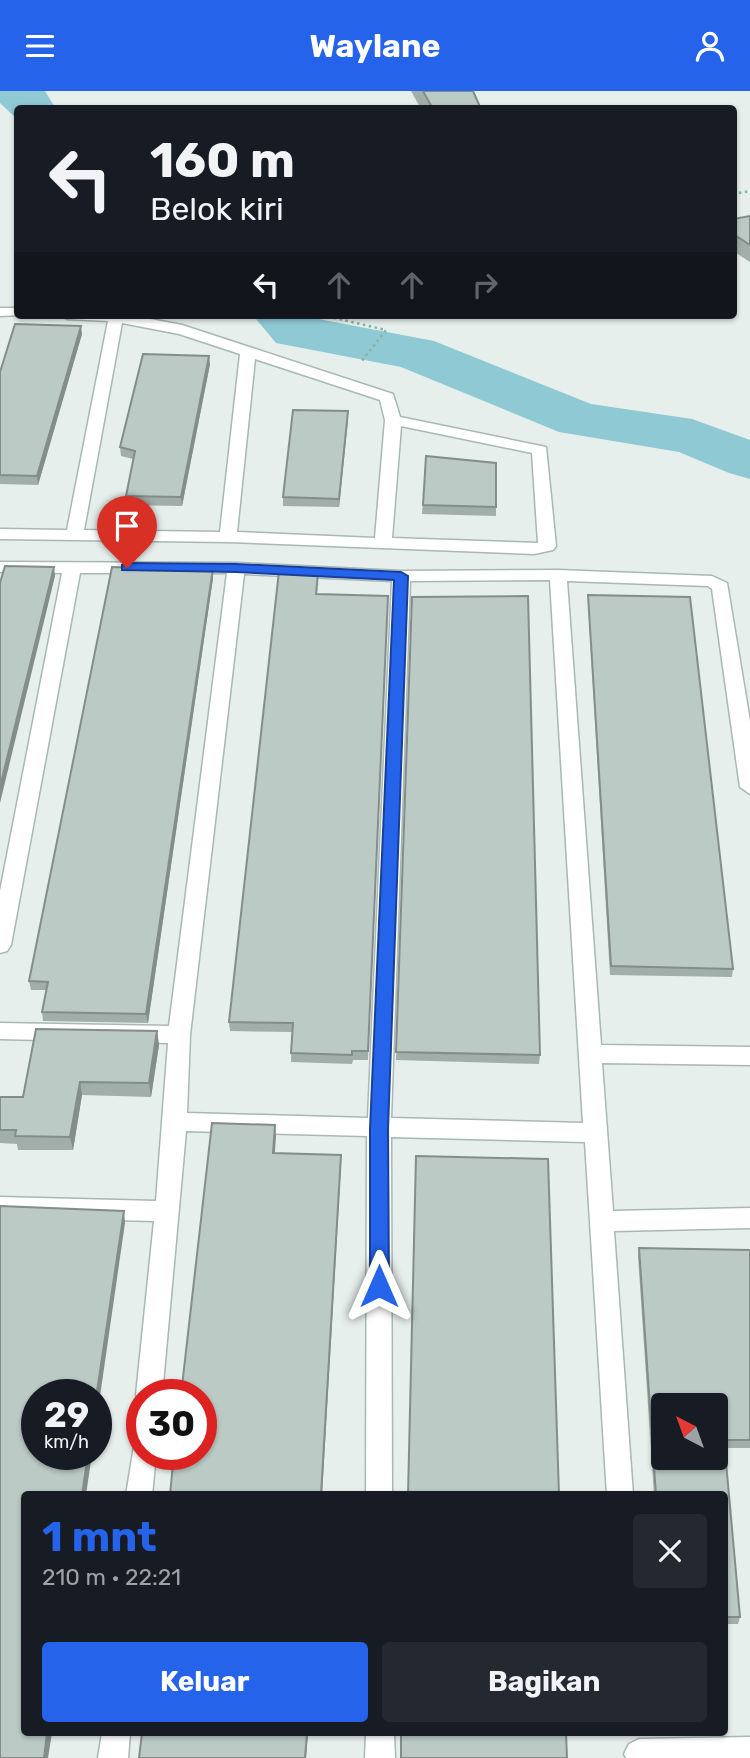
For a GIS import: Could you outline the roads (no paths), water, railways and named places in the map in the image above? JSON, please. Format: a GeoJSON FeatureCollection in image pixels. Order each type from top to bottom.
{"type":"FeatureCollection","features":[{"type":"Feature","properties":{"kind":"street"},"geometry":{"type":"LineString","coordinates":[[75,534],[116,319]]}},
{"type":"Feature","properties":{"kind":"street"},"geometry":{"type":"LineString","coordinates":[[126,319],[182,330],[248,354],[387,397],[393,420],[383,541]]}},
{"type":"Feature","properties":{"kind":"street"},"geometry":{"type":"LineString","coordinates":[[228,537],[248,354]]}},
{"type":"Feature","properties":{"kind":"street"},"geometry":{"type":"LineString","coordinates":[[0,534],[383,541],[534,549],[547,546],[540,450],[393,420]]}},
{"type":"Feature","properties":{"kind":"street"},"geometry":{"type":"LineString","coordinates":[[0,567],[236,568],[401,576],[558,575],[699,578],[712,581],[721,587],[750,787]]}},
{"type":"Feature","properties":{"kind":"street"},"geometry":{"type":"LineString","coordinates":[[0,945],[72,568]]}},
{"type":"Feature","properties":{"kind":"street"},"geometry":{"type":"LineString","coordinates":[[151,1379],[175,1122],[179,1035],[236,568]]}},
{"type":"Feature","properties":{"kind":"street"},"geometry":{"type":"LineString","coordinates":[[558,575],[620,1491]]}},
{"type":"Feature","properties":{"kind":"street"},"geometry":{"type":"LineString","coordinates":[[380,1491],[379,1129],[401,576]]}},
{"type":"Feature","properties":{"kind":"street"},"geometry":{"type":"LineString","coordinates":[[0,1031],[179,1035]]}},
{"type":"Feature","properties":{"kind":"street"},"geometry":{"type":"LineString","coordinates":[[592,1054],[750,1056]]}},
{"type":"Feature","properties":{"kind":"street"},"geometry":{"type":"LineString","coordinates":[[175,1122],[596,1133]]}},
{"type":"Feature","properties":{"kind":"street"},"geometry":{"type":"LineString","coordinates":[[0,1207],[167,1211]]}},
{"type":"Feature","properties":{"kind":"street"},"geometry":{"type":"LineString","coordinates":[[601,1221],[750,1218]]}},
{"type":"Feature","properties":{"kind":"street"},"geometry":{"type":"LineString","coordinates":[[139,1491],[141,1470]]}},
{"type":"Feature","properties":{"kind":"street"},"geometry":{"type":"LineString","coordinates":[[113,1758],[116,1736]]}},
{"type":"Feature","properties":{"kind":"street"},"geometry":{"type":"LineString","coordinates":[[380,1736],[380,1758]]}},
{"type":"Feature","properties":{"kind":"street"},"geometry":{"type":"LineString","coordinates":[[638,1748],[750,1752]]}},
{"type":"Feature","properties":{"kind":"waterway"},"geometry":{"type":"LineString","coordinates":[[13,91],[32,105]]}},
{"type":"Feature","properties":{"kind":"waterway"},"geometry":{"type":"LineString","coordinates":[[283,319],[295,331],[415,353],[579,420],[692,436],[750,461]]}}]}
